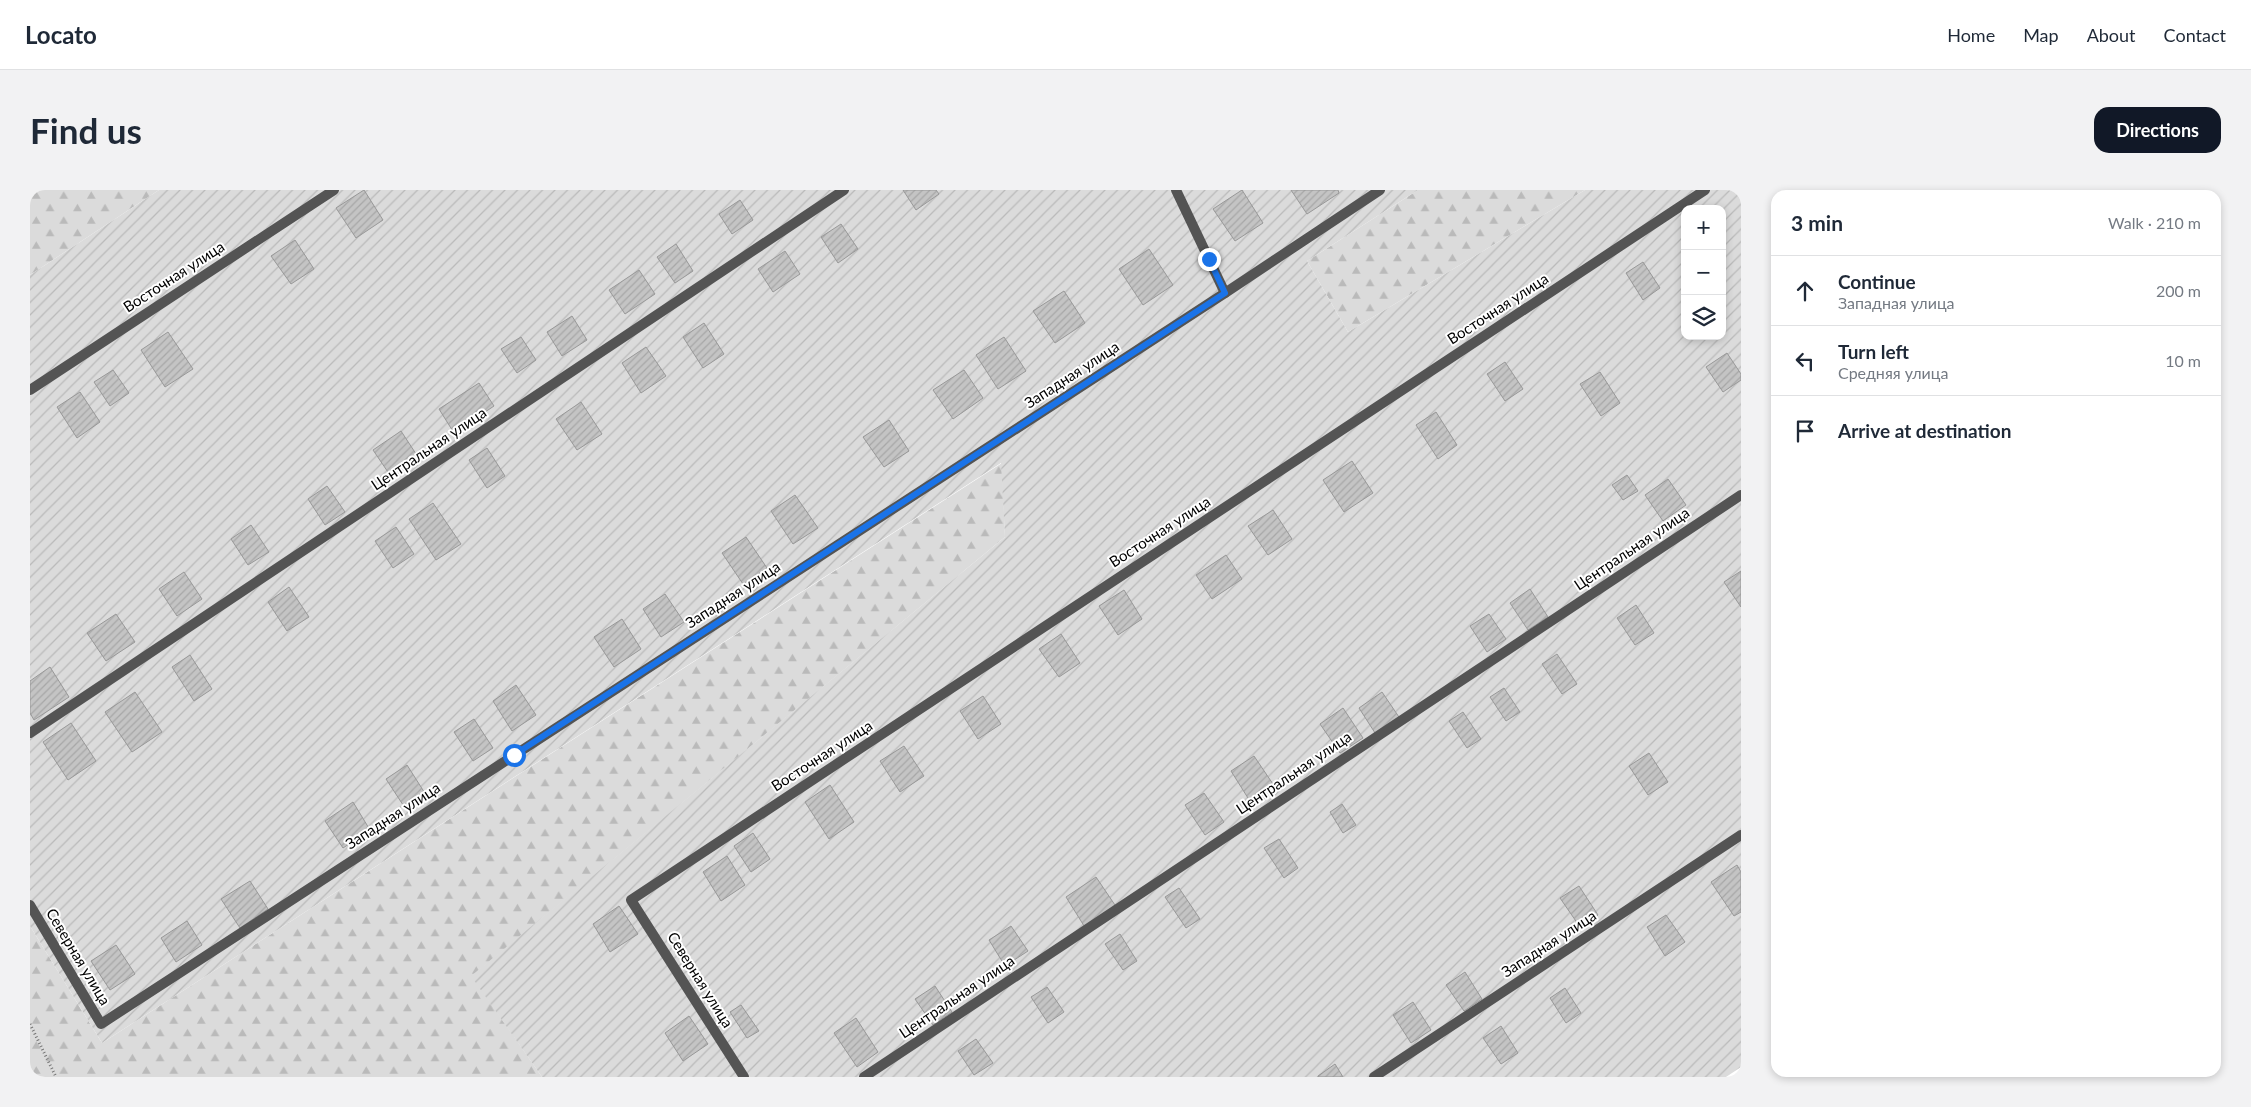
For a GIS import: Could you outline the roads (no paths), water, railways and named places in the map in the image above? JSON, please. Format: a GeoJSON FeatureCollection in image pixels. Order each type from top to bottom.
{"type":"FeatureCollection","features":[{"type":"Feature","properties":{"kind":"street","name":"Восточная улица"},"geometry":{"type":"LineString","coordinates":[[30,390],[334,190]]}},
{"type":"Feature","properties":{"kind":"street","name":"Центральная улица"},"geometry":{"type":"LineString","coordinates":[[30,733],[844,190]]}},
{"type":"Feature","properties":{"kind":"street"},"geometry":{"type":"LineString","coordinates":[[1176,190],[1225,293]]}},
{"type":"Feature","properties":{"kind":"street","name":"Западная улица"},"geometry":{"type":"LineString","coordinates":[[101,1024],[1225,293],[1380,190]]}},
{"type":"Feature","properties":{"kind":"street","name":"Восточная улица"},"geometry":{"type":"LineString","coordinates":[[632,900],[1705,190]]}},
{"type":"Feature","properties":{"kind":"street","name":"Центральная улица"},"geometry":{"type":"LineString","coordinates":[[864,1077],[1741,495]]}},
{"type":"Feature","properties":{"kind":"street","name":"Западная улица"},"geometry":{"type":"LineString","coordinates":[[1374,1077],[1741,835]]}},
{"type":"Feature","properties":{"kind":"street","name":"Северная улица"},"geometry":{"type":"LineString","coordinates":[[632,900],[744,1077]]}},
{"type":"Feature","properties":{"kind":"street","name":"Северная улица"},"geometry":{"type":"LineString","coordinates":[[30,905],[101,1024]]}}]}
